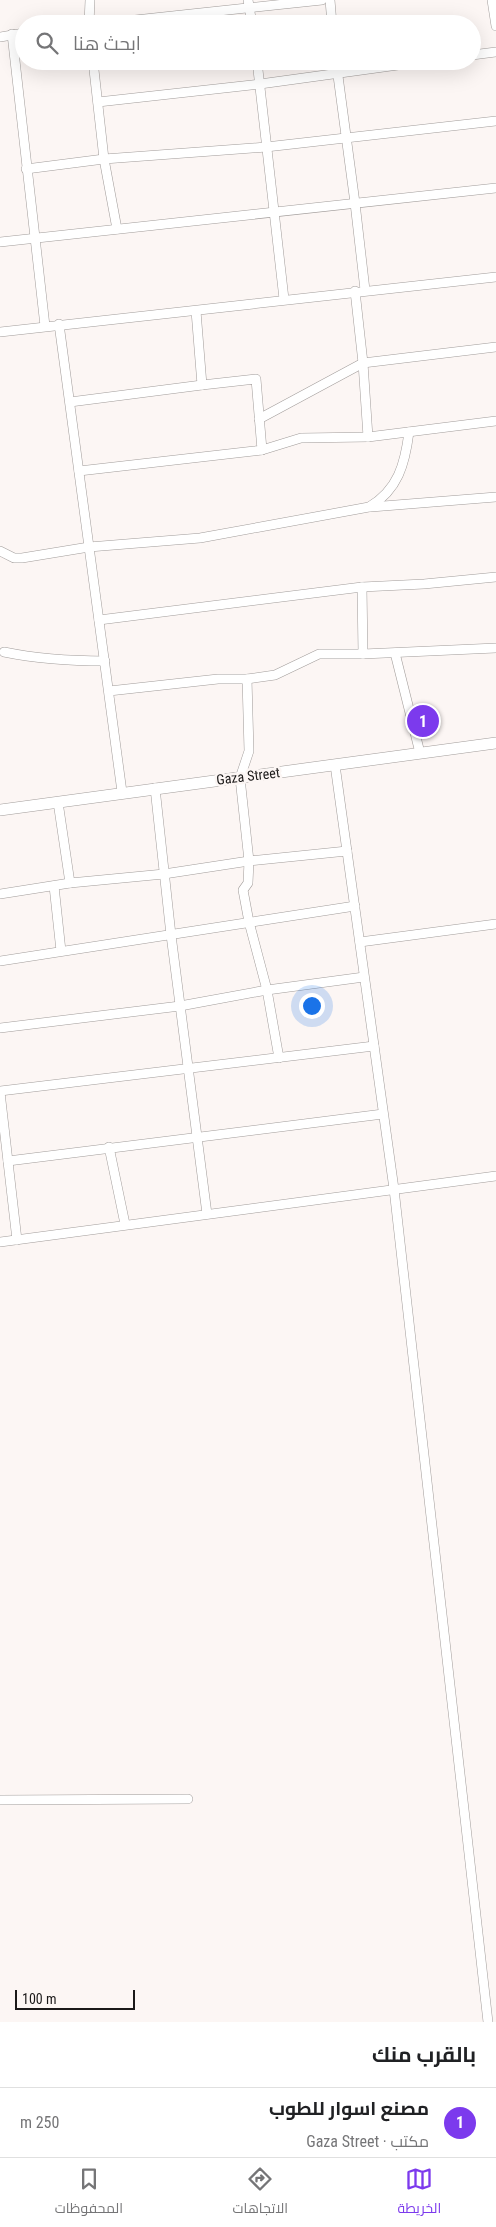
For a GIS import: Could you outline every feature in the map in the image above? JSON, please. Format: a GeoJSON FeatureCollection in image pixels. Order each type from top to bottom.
{"type":"FeatureCollection","features":[{"type":"Feature","properties":{"kind":"main road","name":"Gaza Street"},"geometry":{"type":"LineString","coordinates":[[0,810],[122,792],[496,743]]}},
{"type":"Feature","properties":{"kind":"street"},"geometry":{"type":"LineString","coordinates":[[89,15],[90,0]]}},
{"type":"Feature","properties":{"kind":"street"},"geometry":{"type":"LineString","coordinates":[[162,15],[248,3],[322,0]]}},
{"type":"Feature","properties":{"kind":"street"},"geometry":{"type":"LineString","coordinates":[[330,0],[331,15]]}},
{"type":"Feature","properties":{"kind":"street"},"geometry":{"type":"LineString","coordinates":[[492,0],[496,26]]}},
{"type":"Feature","properties":{"kind":"street"},"geometry":{"type":"LineString","coordinates":[[12,34],[15,63]]}},
{"type":"Feature","properties":{"kind":"street"},"geometry":{"type":"LineString","coordinates":[[0,36],[15,34]]}},
{"type":"Feature","properties":{"kind":"street"},"geometry":{"type":"LineString","coordinates":[[481,54],[496,52]]}},
{"type":"Feature","properties":{"kind":"street"},"geometry":{"type":"LineString","coordinates":[[16,70],[45,326]]}},
{"type":"Feature","properties":{"kind":"street"},"geometry":{"type":"LineString","coordinates":[[94,70],[104,159],[117,229]]}},
{"type":"Feature","properties":{"kind":"street"},"geometry":{"type":"LineString","coordinates":[[258,70],[284,299]]}},
{"type":"Feature","properties":{"kind":"street"},"geometry":{"type":"LineString","coordinates":[[337,70],[356,202],[365,290]]}},
{"type":"Feature","properties":{"kind":"street"},"geometry":{"type":"LineString","coordinates":[[98,102],[365,70]]}},
{"type":"Feature","properties":{"kind":"street"},"geometry":{"type":"LineString","coordinates":[[26,169],[104,159],[266,147],[496,121]]}},
{"type":"Feature","properties":{"kind":"street"},"geometry":{"type":"LineString","coordinates":[[0,242],[496,188]]}},
{"type":"Feature","properties":{"kind":"street"},"geometry":{"type":"LineString","coordinates":[[0,332],[496,276]]}},
{"type":"Feature","properties":{"kind":"street"},"geometry":{"type":"LineString","coordinates":[[355,292],[363,362],[368,437]]}},
{"type":"Feature","properties":{"kind":"street"},"geometry":{"type":"LineString","coordinates":[[196,311],[202,385]]}},
{"type":"Feature","properties":{"kind":"street"},"geometry":{"type":"LineString","coordinates":[[59,324],[122,792]]}},
{"type":"Feature","properties":{"kind":"street"},"geometry":{"type":"LineString","coordinates":[[259,419],[363,362],[496,347]]}},
{"type":"Feature","properties":{"kind":"street"},"geometry":{"type":"LineString","coordinates":[[70,402],[256,379],[262,450]]}},
{"type":"Feature","properties":{"kind":"street"},"geometry":{"type":"LineString","coordinates":[[79,471],[262,450],[301,438],[368,437],[496,421]]}},
{"type":"Feature","properties":{"kind":"street"},"geometry":{"type":"LineString","coordinates":[[369,507],[382,499],[398,476],[406,459],[409,432]]}},
{"type":"Feature","properties":{"kind":"street"},"geometry":{"type":"LineString","coordinates":[[0,551],[14,558],[22,558],[89,547],[200,538],[369,507],[496,497]]}},
{"type":"Feature","properties":{"kind":"street"},"geometry":{"type":"LineString","coordinates":[[99,620],[362,587],[424,584],[496,577]]}},
{"type":"Feature","properties":{"kind":"street"},"geometry":{"type":"LineString","coordinates":[[362,587],[363,654]]}},
{"type":"Feature","properties":{"kind":"street"},"geometry":{"type":"LineString","coordinates":[[109,691],[218,680],[247,680],[275,675],[319,654],[395,653],[496,648]]}},
{"type":"Feature","properties":{"kind":"street"},"geometry":{"type":"LineString","coordinates":[[4,652],[30,658],[67,661],[105,661]]}},
{"type":"Feature","properties":{"kind":"street"},"geometry":{"type":"LineString","coordinates":[[395,653],[420,753]]}},
{"type":"Feature","properties":{"kind":"street"},"geometry":{"type":"LineString","coordinates":[[247,680],[249,751],[240,778],[249,861],[248,883],[243,890],[249,922],[267,990],[279,1058]]}},
{"type":"Feature","properties":{"kind":"street"},"geometry":{"type":"LineString","coordinates":[[335,765],[394,1189],[488,2022]]}},
{"type":"Feature","properties":{"kind":"street"},"geometry":{"type":"LineString","coordinates":[[155,788],[171,934],[207,1214]]}},
{"type":"Feature","properties":{"kind":"street"},"geometry":{"type":"LineString","coordinates":[[58,802],[70,883]]}},
{"type":"Feature","properties":{"kind":"street"},"geometry":{"type":"LineString","coordinates":[[0,894],[70,883],[164,874],[249,861],[347,850]]}},
{"type":"Feature","properties":{"kind":"street"},"geometry":{"type":"LineString","coordinates":[[54,886],[61,951]]}},
{"type":"Feature","properties":{"kind":"street"},"geometry":{"type":"LineString","coordinates":[[0,961],[355,906]]}},
{"type":"Feature","properties":{"kind":"street"},"geometry":{"type":"LineString","coordinates":[[360,942],[496,924]]}},
{"type":"Feature","properties":{"kind":"street"},"geometry":{"type":"LineString","coordinates":[[0,1028],[180,1006],[267,990],[364,977]]}},
{"type":"Feature","properties":{"kind":"street"},"geometry":{"type":"LineString","coordinates":[[18,1240],[0,1092],[374,1046]]}},
{"type":"Feature","properties":{"kind":"street"},"geometry":{"type":"LineString","coordinates":[[8,1161],[383,1114]]}},
{"type":"Feature","properties":{"kind":"street"},"geometry":{"type":"LineString","coordinates":[[109,1147],[125,1224]]}},
{"type":"Feature","properties":{"kind":"street"},"geometry":{"type":"LineString","coordinates":[[0,1242],[496,1176]]}},
{"type":"Feature","properties":{"kind":"street"},"geometry":{"type":"LineString","coordinates":[[0,1800],[188,1799]]}},
{"type":"Feature","properties":{"kind":"street"},"geometry":{"type":"LineString","coordinates":[[486,2000],[496,1999]]}},
{"type":"Feature","properties":{"kind":"place","name":"مصنع اسوار للطوب"},"geometry":{"type":"Point","coordinates":[423,721]}}]}
